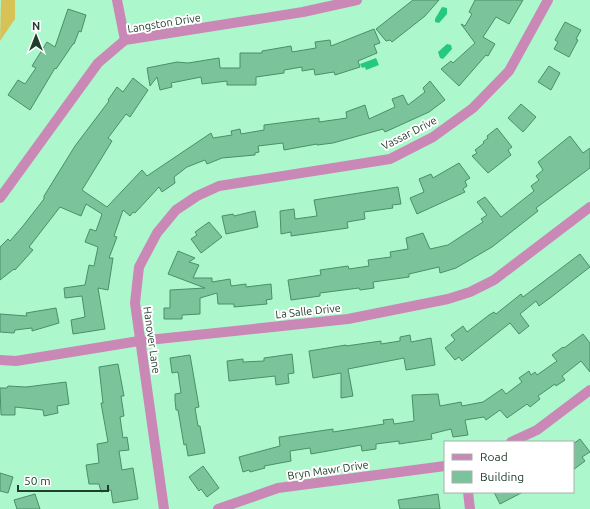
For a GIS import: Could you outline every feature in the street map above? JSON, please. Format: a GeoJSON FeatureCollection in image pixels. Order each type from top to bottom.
{"type":"FeatureCollection","features":[{"type":"Feature","properties":{"kind":"street"},"geometry":{"type":"LineString","coordinates":[[117,0],[125,40]]}},
{"type":"Feature","properties":{"kind":"street","name":"Langston Drive"},"geometry":{"type":"LineString","coordinates":[[0,198],[98,62],[125,40],[303,12],[357,0]]}},
{"type":"Feature","properties":{"kind":"street","name":"Vassar Drive"},"geometry":{"type":"LineString","coordinates":[[198,196],[219,186],[390,159],[433,137],[473,108],[509,71],[548,0]]}},
{"type":"Feature","properties":{"kind":"street","name":"Hanover Lane"},"geometry":{"type":"LineString","coordinates":[[164,509],[135,303],[139,268],[157,233],[176,210],[198,196]]}},
{"type":"Feature","properties":{"kind":"street","name":"La Salle Drive"},"geometry":{"type":"LineString","coordinates":[[0,360],[16,361],[140,340],[348,318],[448,299],[470,292],[494,280],[590,207]]}},
{"type":"Feature","properties":{"kind":"street"},"geometry":{"type":"LineString","coordinates":[[513,441],[537,430],[590,390]]}},
{"type":"Feature","properties":{"kind":"street","name":"Bryn Mawr Drive"},"geometry":{"type":"LineString","coordinates":[[218,509],[278,488],[444,466]]}},
{"type":"Feature","properties":{"kind":"street"},"geometry":{"type":"LineString","coordinates":[[468,493],[470,509]]}},
{"type":"Feature","properties":{"kind":"shaded area"},"geometry":{"type":"Polygon","coordinates":[[[1,0],[15,0],[15,19],[0,41],[1,0]]]}},
{"type":"Feature","properties":{"kind":"shaded area"},"geometry":{"type":"Polygon","coordinates":[[[442,7],[447,8],[447,14],[439,23],[435,22],[435,19],[442,7]]]}},
{"type":"Feature","properties":{"kind":"shaded area"},"geometry":{"type":"Polygon","coordinates":[[[447,44],[451,45],[452,49],[443,59],[440,58],[438,52],[447,44]]]}},
{"type":"Feature","properties":{"kind":"shaded area"},"geometry":{"type":"Polygon","coordinates":[[[376,58],[379,65],[366,70],[365,67],[362,68],[360,64],[376,58]]]}},
{"type":"Feature","properties":{"kind":"building"},"geometry":{"type":"Polygon","coordinates":[[[413,0],[439,0],[425,16],[392,42],[390,40],[386,41],[376,29],[413,0]]]}},
{"type":"Feature","properties":{"kind":"building"},"geometry":{"type":"Polygon","coordinates":[[[475,0],[523,0],[509,24],[496,17],[483,37],[495,44],[488,56],[486,55],[459,86],[441,69],[451,61],[453,63],[475,43],[461,24],[465,26],[472,14],[469,12],[475,0]]]}},
{"type":"Feature","properties":{"kind":"building"},"geometry":{"type":"Polygon","coordinates":[[[68,9],[86,15],[81,32],[79,31],[74,44],[56,69],[55,68],[30,110],[8,95],[18,80],[25,84],[36,68],[32,66],[47,42],[55,47],[68,9]]]}},
{"type":"Feature","properties":{"kind":"building"},"geometry":{"type":"Polygon","coordinates":[[[565,22],[581,30],[576,39],[578,40],[569,57],[554,49],[558,42],[555,40],[565,22]]]}},
{"type":"Feature","properties":{"kind":"building"},"geometry":{"type":"Polygon","coordinates":[[[374,29],[380,43],[374,45],[377,53],[358,61],[360,67],[335,75],[334,72],[315,75],[314,69],[302,71],[302,67],[284,70],[284,73],[256,77],[256,85],[227,85],[227,81],[202,84],[201,77],[171,83],[172,87],[160,90],[157,77],[150,86],[147,68],[177,62],[188,63],[219,58],[220,68],[240,68],[240,53],[262,53],[262,51],[291,46],[292,52],[316,48],[315,42],[330,40],[331,46],[374,29]]]}},
{"type":"Feature","properties":{"kind":"building"},"geometry":{"type":"Polygon","coordinates":[[[549,66],[560,73],[551,90],[538,82],[549,66]]]}},
{"type":"Feature","properties":{"kind":"building"},"geometry":{"type":"Polygon","coordinates":[[[133,78],[148,90],[130,117],[126,114],[108,138],[112,141],[82,190],[107,207],[142,170],[147,176],[211,133],[213,138],[232,135],[231,131],[240,129],[241,134],[264,130],[264,125],[319,118],[319,122],[347,118],[346,112],[365,105],[369,119],[395,107],[392,99],[403,95],[408,105],[425,92],[423,88],[430,81],[445,100],[429,112],[385,132],[383,129],[333,143],[317,144],[284,150],[283,143],[258,146],[259,152],[255,153],[255,155],[222,158],[207,164],[205,160],[187,167],[174,177],[175,183],[162,192],[159,187],[135,213],[133,212],[130,216],[123,210],[114,236],[117,237],[109,258],[113,258],[108,290],[98,288],[105,329],[73,334],[71,320],[85,317],[82,296],[65,298],[64,288],[85,285],[89,265],[94,266],[98,247],[85,242],[90,229],[96,231],[102,214],[86,204],[81,216],[60,207],[29,247],[33,250],[15,270],[14,269],[0,280],[0,247],[8,239],[10,241],[44,199],[44,196],[75,146],[109,101],[108,100],[117,87],[123,92],[133,78]]]}},
{"type":"Feature","properties":{"kind":"building"},"geometry":{"type":"Polygon","coordinates":[[[521,104],[536,117],[523,132],[508,118],[521,104]]]}},
{"type":"Feature","properties":{"kind":"building"},"geometry":{"type":"Polygon","coordinates":[[[497,128],[512,147],[508,150],[511,155],[488,173],[472,156],[477,153],[475,150],[484,143],[483,142],[488,138],[487,136],[497,128]]]}},
{"type":"Feature","properties":{"kind":"building"},"geometry":{"type":"Polygon","coordinates":[[[570,136],[583,153],[590,148],[590,168],[536,208],[538,211],[492,247],[456,268],[440,273],[439,267],[409,274],[409,277],[373,282],[374,288],[360,290],[359,288],[320,293],[320,296],[291,300],[288,280],[321,275],[320,270],[348,266],[349,269],[369,266],[368,260],[391,257],[390,252],[408,249],[406,238],[423,233],[430,249],[448,245],[483,222],[481,219],[487,215],[477,202],[485,197],[501,217],[534,191],[531,186],[539,180],[536,176],[543,170],[538,162],[570,136]]]}},
{"type":"Feature","properties":{"kind":"building"},"geometry":{"type":"Polygon","coordinates":[[[459,163],[470,178],[465,181],[467,186],[463,189],[465,192],[417,214],[410,198],[424,192],[419,179],[431,174],[433,178],[459,163]]]}},
{"type":"Feature","properties":{"kind":"building"},"geometry":{"type":"Polygon","coordinates":[[[398,187],[401,204],[392,205],[393,208],[364,212],[365,219],[347,222],[348,228],[291,236],[291,232],[281,234],[280,211],[294,209],[295,219],[317,216],[314,200],[398,187]]]}},
{"type":"Feature","properties":{"kind":"building"},"geometry":{"type":"Polygon","coordinates":[[[255,211],[258,227],[226,234],[222,216],[233,214],[234,216],[255,211]]]}},
{"type":"Feature","properties":{"kind":"building"},"geometry":{"type":"Polygon","coordinates":[[[209,222],[222,237],[201,253],[191,239],[197,235],[195,232],[209,222]]]}},
{"type":"Feature","properties":{"kind":"building"},"geometry":{"type":"Polygon","coordinates":[[[178,251],[195,258],[189,262],[199,265],[193,278],[212,278],[212,282],[230,279],[231,286],[246,284],[246,287],[271,284],[272,299],[266,300],[267,304],[234,307],[234,304],[218,304],[217,293],[200,298],[200,314],[182,315],[182,319],[164,319],[164,308],[170,308],[170,290],[205,288],[168,274],[178,251]]]}},
{"type":"Feature","properties":{"kind":"building"},"geometry":{"type":"Polygon","coordinates":[[[580,254],[590,267],[539,306],[536,301],[520,314],[529,326],[519,334],[510,323],[462,361],[459,357],[455,360],[445,348],[455,340],[451,335],[463,326],[467,332],[489,315],[494,312],[496,314],[521,294],[523,297],[580,254]]]}},
{"type":"Feature","properties":{"kind":"building"},"geometry":{"type":"Polygon","coordinates":[[[56,308],[59,323],[32,331],[32,328],[15,330],[14,333],[0,332],[0,314],[27,316],[26,313],[56,308]]]}},
{"type":"Feature","properties":{"kind":"building"},"geometry":{"type":"Polygon","coordinates":[[[583,334],[590,343],[590,372],[581,361],[562,376],[565,380],[556,386],[555,384],[538,396],[540,399],[530,407],[527,404],[507,418],[500,410],[486,420],[484,417],[465,420],[468,435],[453,437],[451,429],[431,434],[432,439],[399,444],[399,441],[376,444],[376,449],[362,451],[361,445],[311,454],[310,448],[290,451],[291,461],[264,466],[265,468],[250,472],[249,470],[243,472],[239,457],[280,446],[279,437],[333,429],[333,432],[384,424],[383,420],[393,419],[394,424],[414,421],[412,395],[438,394],[440,406],[461,402],[462,406],[483,402],[502,389],[506,394],[522,382],[519,378],[529,371],[531,375],[535,372],[537,375],[557,361],[552,355],[583,334]]]}},
{"type":"Feature","properties":{"kind":"building"},"geometry":{"type":"Polygon","coordinates":[[[410,335],[411,342],[431,338],[435,365],[406,370],[404,358],[348,369],[353,396],[341,398],[341,373],[313,378],[309,351],[381,341],[381,344],[400,341],[400,337],[410,335]]]}},
{"type":"Feature","properties":{"kind":"building"},"geometry":{"type":"Polygon","coordinates":[[[292,354],[294,373],[288,374],[289,383],[276,385],[275,376],[229,381],[227,361],[243,359],[243,362],[264,361],[264,358],[292,354]]]}},
{"type":"Feature","properties":{"kind":"building"},"geometry":{"type":"Polygon","coordinates":[[[190,355],[199,407],[195,408],[205,453],[188,456],[186,444],[184,445],[178,410],[176,410],[175,394],[181,393],[178,372],[172,373],[170,358],[190,355]]]}},
{"type":"Feature","properties":{"kind":"building"},"geometry":{"type":"Polygon","coordinates":[[[118,364],[124,396],[121,396],[124,416],[120,417],[123,438],[127,437],[129,450],[119,451],[122,470],[133,468],[138,499],[113,503],[111,490],[101,492],[99,484],[89,484],[86,465],[99,463],[97,444],[108,442],[101,403],[103,403],[99,367],[118,364]]]}},
{"type":"Feature","properties":{"kind":"building"},"geometry":{"type":"Polygon","coordinates":[[[66,382],[69,404],[57,406],[58,413],[44,416],[43,410],[15,407],[15,415],[1,415],[0,388],[7,388],[8,386],[26,387],[66,382]]]}},
{"type":"Feature","properties":{"kind":"building"},"geometry":{"type":"Polygon","coordinates":[[[580,439],[590,452],[582,457],[585,461],[574,469],[574,443],[580,439]]]}},
{"type":"Feature","properties":{"kind":"building"},"geometry":{"type":"Polygon","coordinates":[[[203,466],[219,488],[207,497],[201,489],[199,491],[189,477],[203,466]]]}},
{"type":"Feature","properties":{"kind":"building"},"geometry":{"type":"Polygon","coordinates":[[[0,473],[13,477],[8,493],[0,491],[0,473]]]}},
{"type":"Feature","properties":{"kind":"building"},"geometry":{"type":"Polygon","coordinates":[[[494,493],[521,493],[500,504],[494,493]]]}},
{"type":"Feature","properties":{"kind":"building"},"geometry":{"type":"Polygon","coordinates":[[[35,494],[40,509],[17,509],[14,500],[35,494]]]}},
{"type":"Feature","properties":{"kind":"building"},"geometry":{"type":"Polygon","coordinates":[[[438,494],[440,509],[400,509],[398,500],[438,494]]]}}]}
